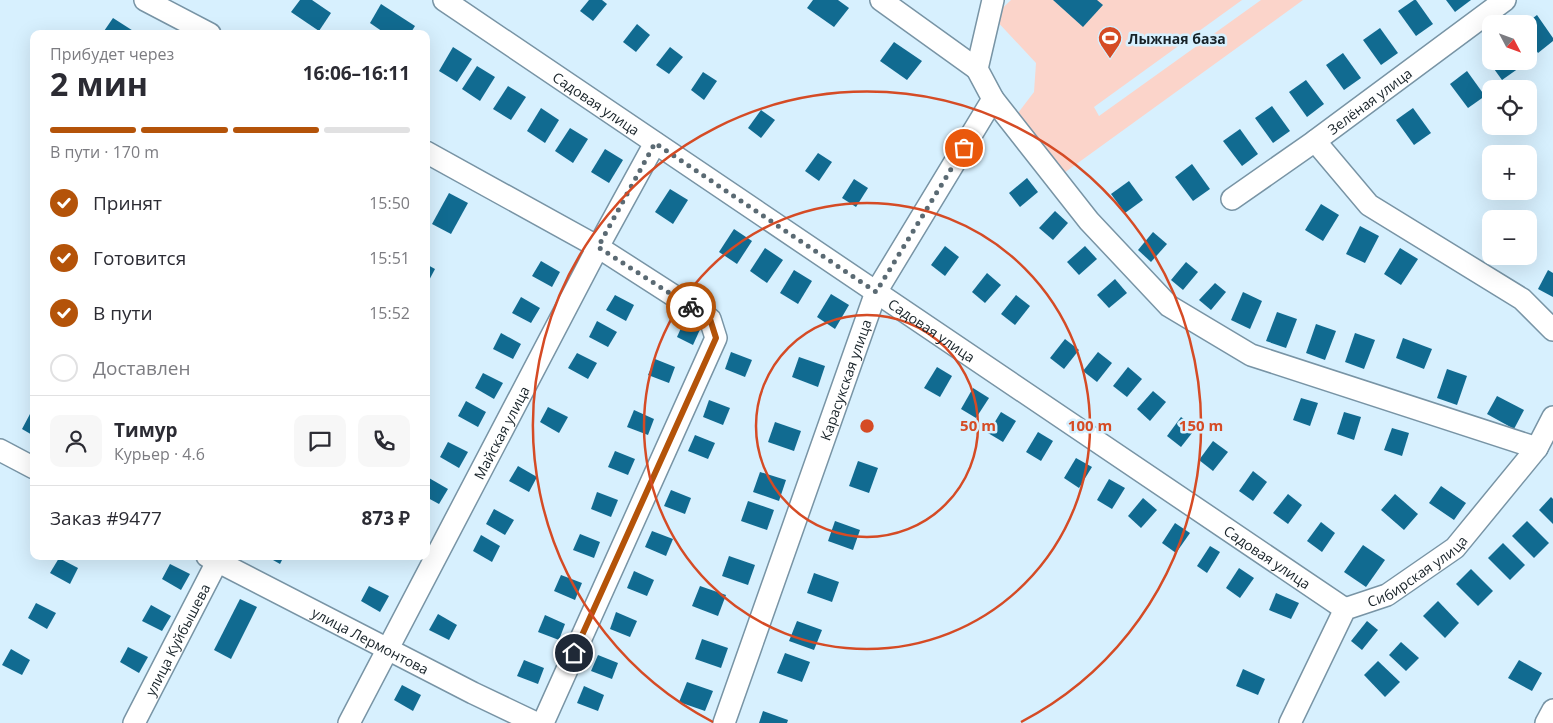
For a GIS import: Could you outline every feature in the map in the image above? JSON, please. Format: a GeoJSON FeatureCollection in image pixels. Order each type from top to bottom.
{"type":"FeatureCollection","features":[{"type":"Feature","properties":{"kind":"street"},"geometry":{"type":"LineString","coordinates":[[145,0],[202,30]]}},
{"type":"Feature","properties":{"kind":"street","name":"Садовая улица"},"geometry":{"type":"LineString","coordinates":[[444,0],[1345,608]]}},
{"type":"Feature","properties":{"kind":"street"},"geometry":{"type":"LineString","coordinates":[[881,0],[977,69],[993,99],[1089,221],[1169,306],[1251,355],[1537,448]]}},
{"type":"Feature","properties":{"kind":"street"},"geometry":{"type":"LineString","coordinates":[[977,69],[993,0]]}},
{"type":"Feature","properties":{"kind":"street","name":"Зелёная улица"},"geometry":{"type":"LineString","coordinates":[[1232,199],[1315,141],[1505,0]]}},
{"type":"Feature","properties":{"kind":"street","name":"Карасукская улица"},"geometry":{"type":"LineString","coordinates":[[724,723],[876,292],[993,99]]}},
{"type":"Feature","properties":{"kind":"street"},"geometry":{"type":"LineString","coordinates":[[1315,141],[1369,205],[1522,299],[1553,330]]}},
{"type":"Feature","properties":{"kind":"street","name":"Майская улица"},"geometry":{"type":"LineString","coordinates":[[349,723],[598,247],[655,143]]}},
{"type":"Feature","properties":{"kind":"street"},"geometry":{"type":"LineString","coordinates":[[430,159],[598,247],[710,319],[716,338],[543,723]]}},
{"type":"Feature","properties":{"kind":"street","name":"Сибирская улица"},"geometry":{"type":"LineString","coordinates":[[1345,608],[1387,595],[1455,548],[1537,448],[1551,426]]}},
{"type":"Feature","properties":{"kind":"street"},"geometry":{"type":"LineString","coordinates":[[0,450],[30,466]]}},
{"type":"Feature","properties":{"kind":"street","name":"улица Куйбышева"},"geometry":{"type":"LineString","coordinates":[[134,723],[214,560]]}},
{"type":"Feature","properties":{"kind":"street","name":"улица Лермонтова"},"geometry":{"type":"LineString","coordinates":[[219,560],[388,649],[536,723]]}},
{"type":"Feature","properties":{"kind":"street"},"geometry":{"type":"LineString","coordinates":[[1290,723],[1345,608]]}},
{"type":"Feature","properties":{"kind":"street"},"geometry":{"type":"LineString","coordinates":[[1546,723],[1553,710]]}},
{"type":"Feature","properties":{"kind":"shaded area"},"geometry":{"type":"Polygon","coordinates":[[[1011,0],[1242,0],[1094,107],[1099,116],[1261,0],[1303,0],[1064,173],[1018,113],[1034,92],[1036,63],[993,17],[1011,0]]]}},
{"type":"Feature","properties":{"kind":"building"},"geometry":{"type":"Polygon","coordinates":[[[300,0],[312,0],[331,13],[320,30],[318,30],[291,12],[300,0]]]}},
{"type":"Feature","properties":{"kind":"building"},"geometry":{"type":"Polygon","coordinates":[[[589,0],[602,0],[607,4],[593,21],[580,11],[589,0]]]}},
{"type":"Feature","properties":{"kind":"building"},"geometry":{"type":"Polygon","coordinates":[[[813,0],[838,0],[849,8],[834,27],[807,8],[813,0]]]}},
{"type":"Feature","properties":{"kind":"building"},"geometry":{"type":"Polygon","coordinates":[[[1053,0],[1097,0],[1103,5],[1083,27],[1053,0]]]}},
{"type":"Feature","properties":{"kind":"building"},"geometry":{"type":"Polygon","coordinates":[[[1416,0],[1433,24],[1416,36],[1398,11],[1416,0]]]}},
{"type":"Feature","properties":{"kind":"building"},"geometry":{"type":"Polygon","coordinates":[[[1446,0],[1471,0],[1455,12],[1446,0]]]}},
{"type":"Feature","properties":{"kind":"building"},"geometry":{"type":"Polygon","coordinates":[[[381,4],[415,26],[412,30],[380,30],[370,23],[381,4]]]}},
{"type":"Feature","properties":{"kind":"building"},"geometry":{"type":"Polygon","coordinates":[[[1538,16],[1553,38],[1553,41],[1538,53],[1538,16]]]}},
{"type":"Feature","properties":{"kind":"building"},"geometry":{"type":"Polygon","coordinates":[[[113,18],[132,30],[105,30],[113,18]]]}},
{"type":"Feature","properties":{"kind":"building"},"geometry":{"type":"Polygon","coordinates":[[[637,24],[650,35],[636,52],[623,42],[637,24]]]}},
{"type":"Feature","properties":{"kind":"building"},"geometry":{"type":"Polygon","coordinates":[[[1380,28],[1398,53],[1381,65],[1363,40],[1380,28]]]}},
{"type":"Feature","properties":{"kind":"building"},"geometry":{"type":"Polygon","coordinates":[[[894,42],[922,61],[907,80],[880,61],[894,42]]]}},
{"type":"Feature","properties":{"kind":"building"},"geometry":{"type":"Polygon","coordinates":[[[453,47],[472,59],[457,82],[439,71],[453,47]]]}},
{"type":"Feature","properties":{"kind":"building"},"geometry":{"type":"Polygon","coordinates":[[[670,47],[683,57],[669,74],[656,65],[670,47]]]}},
{"type":"Feature","properties":{"kind":"building"},"geometry":{"type":"Polygon","coordinates":[[[1343,53],[1361,78],[1344,90],[1326,65],[1343,53]]]}},
{"type":"Feature","properties":{"kind":"building"},"geometry":{"type":"Polygon","coordinates":[[[477,66],[495,77],[480,101],[462,89],[477,66]]]}},
{"type":"Feature","properties":{"kind":"building"},"geometry":{"type":"Polygon","coordinates":[[[1495,70],[1516,70],[1502,80],[1495,70]]]}},
{"type":"Feature","properties":{"kind":"building"},"geometry":{"type":"Polygon","coordinates":[[[1467,71],[1482,92],[1482,98],[1468,108],[1450,84],[1467,71]]]}},
{"type":"Feature","properties":{"kind":"building"},"geometry":{"type":"Polygon","coordinates":[[[703,72],[717,81],[704,100],[691,90],[703,72]]]}},
{"type":"Feature","properties":{"kind":"building"},"geometry":{"type":"Polygon","coordinates":[[[1306,80],[1324,104],[1307,117],[1289,92],[1306,80]]]}},
{"type":"Feature","properties":{"kind":"building"},"geometry":{"type":"Polygon","coordinates":[[[508,86],[526,97],[511,120],[493,109],[508,86]]]}},
{"type":"Feature","properties":{"kind":"building"},"geometry":{"type":"Polygon","coordinates":[[[1272,106],[1290,131],[1273,143],[1255,118],[1272,106]]]}},
{"type":"Feature","properties":{"kind":"building"},"geometry":{"type":"Polygon","coordinates":[[[541,108],[559,120],[545,143],[527,131],[541,108]]]}},
{"type":"Feature","properties":{"kind":"building"},"geometry":{"type":"Polygon","coordinates":[[[1413,108],[1431,133],[1414,145],[1396,120],[1413,108]]]}},
{"type":"Feature","properties":{"kind":"building"},"geometry":{"type":"Polygon","coordinates":[[[761,110],[775,120],[761,138],[748,128],[761,110]]]}},
{"type":"Feature","properties":{"kind":"building"},"geometry":{"type":"Polygon","coordinates":[[[570,128],[588,139],[573,163],[555,151],[570,128]]]}},
{"type":"Feature","properties":{"kind":"building"},"geometry":{"type":"Polygon","coordinates":[[[1240,129],[1258,154],[1242,166],[1223,141],[1240,129]]]}},
{"type":"Feature","properties":{"kind":"building"},"geometry":{"type":"Polygon","coordinates":[[[605,149],[623,160],[609,183],[591,172],[605,149]]]}},
{"type":"Feature","properties":{"kind":"building"},"geometry":{"type":"Polygon","coordinates":[[[818,153],[832,162],[819,181],[805,171],[818,153]]]}},
{"type":"Feature","properties":{"kind":"building"},"geometry":{"type":"Polygon","coordinates":[[[1192,164],[1210,189],[1193,201],[1175,177],[1192,164]]]}},
{"type":"Feature","properties":{"kind":"building"},"geometry":{"type":"Polygon","coordinates":[[[1027,178],[1038,192],[1020,207],[1009,193],[1027,178]]]}},
{"type":"Feature","properties":{"kind":"building"},"geometry":{"type":"Polygon","coordinates":[[[854,179],[868,188],[856,207],[842,198],[854,179]]]}},
{"type":"Feature","properties":{"kind":"building"},"geometry":{"type":"Polygon","coordinates":[[[1129,181],[1143,200],[1125,213],[1111,194],[1129,181]]]}},
{"type":"Feature","properties":{"kind":"building"},"geometry":{"type":"Polygon","coordinates":[[[670,189],[688,200],[673,224],[655,212],[670,189]]]}},
{"type":"Feature","properties":{"kind":"building"},"geometry":{"type":"Polygon","coordinates":[[[449,193],[468,203],[451,234],[432,224],[449,193]]]}},
{"type":"Feature","properties":{"kind":"building"},"geometry":{"type":"Polygon","coordinates":[[[1321,204],[1339,215],[1323,241],[1305,230],[1321,204]]]}},
{"type":"Feature","properties":{"kind":"building"},"geometry":{"type":"Polygon","coordinates":[[[1055,211],[1068,223],[1053,240],[1039,228],[1055,211]]]}},
{"type":"Feature","properties":{"kind":"building"},"geometry":{"type":"Polygon","coordinates":[[[1360,226],[1379,236],[1365,263],[1346,254],[1360,226]]]}},
{"type":"Feature","properties":{"kind":"building"},"geometry":{"type":"Polygon","coordinates":[[[734,229],[752,241],[737,264],[719,252],[734,229]]]}},
{"type":"Feature","properties":{"kind":"building"},"geometry":{"type":"Polygon","coordinates":[[[1153,232],[1167,244],[1151,262],[1138,250],[1153,232]]]}},
{"type":"Feature","properties":{"kind":"building"},"geometry":{"type":"Polygon","coordinates":[[[945,246],[959,257],[945,276],[931,265],[945,246]]]}},
{"type":"Feature","properties":{"kind":"building"},"geometry":{"type":"Polygon","coordinates":[[[1085,246],[1097,259],[1079,275],[1067,262],[1085,246]]]}},
{"type":"Feature","properties":{"kind":"building"},"geometry":{"type":"Polygon","coordinates":[[[765,248],[783,260],[767,283],[750,271],[765,248]]]}},
{"type":"Feature","properties":{"kind":"building"},"geometry":{"type":"Polygon","coordinates":[[[1400,248],[1418,259],[1401,285],[1384,274],[1400,248]]]}},
{"type":"Feature","properties":{"kind":"building"},"geometry":{"type":"Polygon","coordinates":[[[541,261],[560,272],[552,287],[532,276],[541,261]]]}},
{"type":"Feature","properties":{"kind":"building"},"geometry":{"type":"Polygon","coordinates":[[[1186,262],[1198,272],[1183,290],[1171,280],[1186,262]]]}},
{"type":"Feature","properties":{"kind":"building"},"geometry":{"type":"Polygon","coordinates":[[[430,266],[435,269],[430,278],[430,266]]]}},
{"type":"Feature","properties":{"kind":"building"},"geometry":{"type":"Polygon","coordinates":[[[794,270],[812,281],[798,304],[780,293],[794,270]]]}},
{"type":"Feature","properties":{"kind":"building"},"geometry":{"type":"Polygon","coordinates":[[[1548,270],[1553,273],[1553,297],[1538,289],[1548,270]]]}},
{"type":"Feature","properties":{"kind":"building"},"geometry":{"type":"Polygon","coordinates":[[[987,273],[1001,285],[985,303],[972,292],[987,273]]]}},
{"type":"Feature","properties":{"kind":"building"},"geometry":{"type":"Polygon","coordinates":[[[1115,279],[1127,293],[1109,308],[1097,295],[1115,279]]]}},
{"type":"Feature","properties":{"kind":"building"},"geometry":{"type":"Polygon","coordinates":[[[1215,283],[1226,292],[1211,310],[1199,300],[1215,283]]]}},
{"type":"Feature","properties":{"kind":"building"},"geometry":{"type":"Polygon","coordinates":[[[1243,292],[1262,301],[1250,329],[1231,320],[1243,292]]]}},
{"type":"Feature","properties":{"kind":"building"},"geometry":{"type":"Polygon","coordinates":[[[831,294],[849,305],[835,329],[817,317],[831,294]]]}},
{"type":"Feature","properties":{"kind":"building"},"geometry":{"type":"Polygon","coordinates":[[[615,295],[634,305],[626,321],[606,310],[615,295]]]}},
{"type":"Feature","properties":{"kind":"building"},"geometry":{"type":"Polygon","coordinates":[[[1016,295],[1030,306],[1015,325],[1001,314],[1016,295]]]}},
{"type":"Feature","properties":{"kind":"building"},"geometry":{"type":"Polygon","coordinates":[[[521,297],[540,308],[531,323],[512,313],[521,297]]]}},
{"type":"Feature","properties":{"kind":"building"},"geometry":{"type":"Polygon","coordinates":[[[1277,312],[1297,319],[1286,348],[1266,341],[1277,312]]]}},
{"type":"Feature","properties":{"kind":"building"},"geometry":{"type":"Polygon","coordinates":[[[686,317],[702,325],[693,345],[677,337],[686,317]]]}},
{"type":"Feature","properties":{"kind":"building"},"geometry":{"type":"Polygon","coordinates":[[[597,321],[617,332],[608,347],[589,337],[597,321]]]}},
{"type":"Feature","properties":{"kind":"building"},"geometry":{"type":"Polygon","coordinates":[[[1316,324],[1336,331],[1325,360],[1306,353],[1316,324]]]}},
{"type":"Feature","properties":{"kind":"building"},"geometry":{"type":"Polygon","coordinates":[[[501,333],[521,344],[513,359],[493,349],[501,333]]]}},
{"type":"Feature","properties":{"kind":"building"},"geometry":{"type":"Polygon","coordinates":[[[1355,333],[1375,340],[1364,369],[1345,362],[1355,333]]]}},
{"type":"Feature","properties":{"kind":"building"},"geometry":{"type":"Polygon","coordinates":[[[1403,338],[1432,349],[1424,369],[1396,358],[1403,338]]]}},
{"type":"Feature","properties":{"kind":"building"},"geometry":{"type":"Polygon","coordinates":[[[1065,339],[1079,350],[1064,369],[1050,358],[1065,339]]]}},
{"type":"Feature","properties":{"kind":"building"},"geometry":{"type":"Polygon","coordinates":[[[731,352],[752,360],[745,377],[725,369],[731,352]]]}},
{"type":"Feature","properties":{"kind":"building"},"geometry":{"type":"Polygon","coordinates":[[[1098,352],[1112,363],[1097,382],[1083,371],[1098,352]]]}},
{"type":"Feature","properties":{"kind":"building"},"geometry":{"type":"Polygon","coordinates":[[[577,353],[597,363],[588,379],[568,368],[577,353]]]}},
{"type":"Feature","properties":{"kind":"building"},"geometry":{"type":"Polygon","coordinates":[[[799,357],[825,366],[818,387],[792,377],[799,357]]]}},
{"type":"Feature","properties":{"kind":"building"},"geometry":{"type":"Polygon","coordinates":[[[655,359],[675,367],[669,383],[648,375],[655,359]]]}},
{"type":"Feature","properties":{"kind":"building"},"geometry":{"type":"Polygon","coordinates":[[[937,367],[952,376],[940,397],[924,388],[937,367]]]}},
{"type":"Feature","properties":{"kind":"building"},"geometry":{"type":"Polygon","coordinates":[[[1128,367],[1142,379],[1127,397],[1113,386],[1128,367]]]}},
{"type":"Feature","properties":{"kind":"building"},"geometry":{"type":"Polygon","coordinates":[[[1447,369],[1467,376],[1457,405],[1437,398],[1447,369]]]}},
{"type":"Feature","properties":{"kind":"building"},"geometry":{"type":"Polygon","coordinates":[[[483,373],[503,383],[494,399],[475,388],[483,373]]]}},
{"type":"Feature","properties":{"kind":"building"},"geometry":{"type":"Polygon","coordinates":[[[973,388],[989,398],[976,418],[961,409],[973,388]]]}},
{"type":"Feature","properties":{"kind":"building"},"geometry":{"type":"Polygon","coordinates":[[[1153,391],[1166,402],[1150,421],[1137,409],[1153,391]]]}},
{"type":"Feature","properties":{"kind":"building"},"geometry":{"type":"Polygon","coordinates":[[[1497,396],[1524,410],[1514,429],[1487,414],[1497,396]]]}},
{"type":"Feature","properties":{"kind":"building"},"geometry":{"type":"Polygon","coordinates":[[[1301,398],[1318,403],[1310,426],[1293,420],[1301,398]]]}},
{"type":"Feature","properties":{"kind":"building"},"geometry":{"type":"Polygon","coordinates":[[[709,400],[730,408],[723,425],[703,417],[709,400]]]}},
{"type":"Feature","properties":{"kind":"building"},"geometry":{"type":"Polygon","coordinates":[[[466,401],[486,412],[478,427],[458,416],[466,401]]]}},
{"type":"Feature","properties":{"kind":"building"},"geometry":{"type":"Polygon","coordinates":[[[548,407],[568,417],[559,433],[540,422],[548,407]]]}},
{"type":"Feature","properties":{"kind":"building"},"geometry":{"type":"Polygon","coordinates":[[[634,410],[654,419],[648,435],[627,427],[634,410]]]}},
{"type":"Feature","properties":{"kind":"building"},"geometry":{"type":"Polygon","coordinates":[[[1001,412],[1016,421],[1003,442],[988,433],[1001,412]]]}},
{"type":"Feature","properties":{"kind":"building"},"geometry":{"type":"Polygon","coordinates":[[[1344,412],[1361,417],[1354,440],[1337,434],[1344,412]]]}},
{"type":"Feature","properties":{"kind":"building"},"geometry":{"type":"Polygon","coordinates":[[[30,414],[30,434],[22,429],[30,414]]]}},
{"type":"Feature","properties":{"kind":"building"},"geometry":{"type":"Polygon","coordinates":[[[1181,417],[1196,428],[1181,447],[1167,436],[1181,417]]]}},
{"type":"Feature","properties":{"kind":"building"},"geometry":{"type":"Polygon","coordinates":[[[775,422],[801,431],[794,451],[768,442],[775,422]]]}},
{"type":"Feature","properties":{"kind":"building"},"geometry":{"type":"Polygon","coordinates":[[[1392,428],[1409,433],[1402,456],[1384,450],[1392,428]]]}},
{"type":"Feature","properties":{"kind":"building"},"geometry":{"type":"Polygon","coordinates":[[[1038,432],[1053,441],[1041,461],[1026,452],[1038,432]]]}},
{"type":"Feature","properties":{"kind":"building"},"geometry":{"type":"Polygon","coordinates":[[[695,435],[715,443],[708,459],[688,451],[695,435]]]}},
{"type":"Feature","properties":{"kind":"building"},"geometry":{"type":"Polygon","coordinates":[[[1213,441],[1228,452],[1213,471],[1199,460],[1213,441]]]}},
{"type":"Feature","properties":{"kind":"building"},"geometry":{"type":"Polygon","coordinates":[[[448,442],[468,452],[459,468],[440,457],[448,442]]]}},
{"type":"Feature","properties":{"kind":"building"},"geometry":{"type":"Polygon","coordinates":[[[615,451],[635,459],[628,475],[608,467],[615,451]]]}},
{"type":"Feature","properties":{"kind":"building"},"geometry":{"type":"Polygon","coordinates":[[[1076,458],[1092,467],[1079,488],[1064,478],[1076,458]]]}},
{"type":"Feature","properties":{"kind":"building"},"geometry":{"type":"Polygon","coordinates":[[[858,461],[878,468],[869,493],[849,486],[858,461]]]}},
{"type":"Feature","properties":{"kind":"building"},"geometry":{"type":"Polygon","coordinates":[[[518,466],[537,477],[529,492],[509,481],[518,466]]]}},
{"type":"Feature","properties":{"kind":"building"},"geometry":{"type":"Polygon","coordinates":[[[1253,471],[1267,482],[1253,501],[1239,491],[1253,471]]]}},
{"type":"Feature","properties":{"kind":"building"},"geometry":{"type":"Polygon","coordinates":[[[760,472],[786,480],[779,501],[753,492],[760,472]]]}},
{"type":"Feature","properties":{"kind":"building"},"geometry":{"type":"Polygon","coordinates":[[[430,479],[448,489],[439,504],[430,499],[430,479]]]}},
{"type":"Feature","properties":{"kind":"building"},"geometry":{"type":"Polygon","coordinates":[[[1109,479],[1125,488],[1112,509],[1097,500],[1109,479]]]}},
{"type":"Feature","properties":{"kind":"building"},"geometry":{"type":"Polygon","coordinates":[[[1441,486],[1466,503],[1454,520],[1429,503],[1441,486]]]}},
{"type":"Feature","properties":{"kind":"building"},"geometry":{"type":"Polygon","coordinates":[[[671,490],[691,498],[685,514],[664,506],[671,490]]]}},
{"type":"Feature","properties":{"kind":"building"},"geometry":{"type":"Polygon","coordinates":[[[597,492],[618,500],[611,517],[591,509],[597,492]]]}},
{"type":"Feature","properties":{"kind":"building"},"geometry":{"type":"Polygon","coordinates":[[[1288,494],[1302,505],[1288,524],[1273,513],[1288,494]]]}},
{"type":"Feature","properties":{"kind":"building"},"geometry":{"type":"Polygon","coordinates":[[[1395,494],[1418,514],[1404,530],[1381,510],[1395,494]]]}},
{"type":"Feature","properties":{"kind":"building"},"geometry":{"type":"Polygon","coordinates":[[[1551,497],[1553,499],[1553,524],[1539,510],[1551,497]]]}},
{"type":"Feature","properties":{"kind":"building"},"geometry":{"type":"Polygon","coordinates":[[[1143,498],[1157,510],[1141,528],[1128,516],[1143,498]]]}},
{"type":"Feature","properties":{"kind":"building"},"geometry":{"type":"Polygon","coordinates":[[[748,501],[774,510],[767,530],[741,521],[748,501]]]}},
{"type":"Feature","properties":{"kind":"building"},"geometry":{"type":"Polygon","coordinates":[[[494,509],[514,520],[505,535],[486,524],[494,509]]]}},
{"type":"Feature","properties":{"kind":"building"},"geometry":{"type":"Polygon","coordinates":[[[835,521],[860,530],[853,550],[828,541],[835,521]]]}},
{"type":"Feature","properties":{"kind":"building"},"geometry":{"type":"Polygon","coordinates":[[[1527,521],[1549,543],[1534,558],[1512,536],[1527,521]]]}},
{"type":"Feature","properties":{"kind":"building"},"geometry":{"type":"Polygon","coordinates":[[[1321,522],[1335,533],[1322,552],[1307,541],[1321,522]]]}},
{"type":"Feature","properties":{"kind":"building"},"geometry":{"type":"Polygon","coordinates":[[[1175,523],[1190,533],[1176,553],[1162,543],[1175,523]]]}},
{"type":"Feature","properties":{"kind":"building"},"geometry":{"type":"Polygon","coordinates":[[[652,531],[673,539],[666,556],[645,547],[652,531]]]}},
{"type":"Feature","properties":{"kind":"building"},"geometry":{"type":"Polygon","coordinates":[[[580,534],[600,542],[594,558],[573,550],[580,534]]]}},
{"type":"Feature","properties":{"kind":"building"},"geometry":{"type":"Polygon","coordinates":[[[481,535],[500,546],[492,562],[473,551],[481,535]]]}},
{"type":"Feature","properties":{"kind":"building"},"geometry":{"type":"Polygon","coordinates":[[[1503,543],[1525,565],[1510,580],[1488,558],[1503,543]]]}},
{"type":"Feature","properties":{"kind":"building"},"geometry":{"type":"Polygon","coordinates":[[[1363,545],[1385,560],[1366,587],[1344,572],[1363,545]]]}},
{"type":"Feature","properties":{"kind":"building"},"geometry":{"type":"Polygon","coordinates":[[[1210,546],[1220,552],[1207,573],[1197,566],[1210,546]]]}},
{"type":"Feature","properties":{"kind":"building"},"geometry":{"type":"Polygon","coordinates":[[[729,556],[755,565],[748,585],[722,576],[729,556]]]}},
{"type":"Feature","properties":{"kind":"building"},"geometry":{"type":"Polygon","coordinates":[[[58,560],[63,560],[78,568],[70,584],[50,573],[58,560]]]}},
{"type":"Feature","properties":{"kind":"building"},"geometry":{"type":"Polygon","coordinates":[[[273,560],[282,560],[280,564],[273,560]]]}},
{"type":"Feature","properties":{"kind":"building"},"geometry":{"type":"Polygon","coordinates":[[[170,564],[190,574],[181,590],[162,579],[170,564]]]}},
{"type":"Feature","properties":{"kind":"building"},"geometry":{"type":"Polygon","coordinates":[[[1239,568],[1254,578],[1240,598],[1226,588],[1239,568]]]}},
{"type":"Feature","properties":{"kind":"building"},"geometry":{"type":"Polygon","coordinates":[[[1471,569],[1493,591],[1478,606],[1456,584],[1471,569]]]}},
{"type":"Feature","properties":{"kind":"building"},"geometry":{"type":"Polygon","coordinates":[[[634,571],[654,580],[647,596],[627,588],[634,571]]]}},
{"type":"Feature","properties":{"kind":"building"},"geometry":{"type":"Polygon","coordinates":[[[814,573],[839,582],[832,602],[807,593],[814,573]]]}},
{"type":"Feature","properties":{"kind":"building"},"geometry":{"type":"Polygon","coordinates":[[[561,575],[582,583],[575,600],[554,591],[561,575]]]}},
{"type":"Feature","properties":{"kind":"building"},"geometry":{"type":"Polygon","coordinates":[[[369,586],[389,596],[380,612],[361,601],[369,586]]]}},
{"type":"Feature","properties":{"kind":"building"},"geometry":{"type":"Polygon","coordinates":[[[700,586],[726,595],[718,616],[692,606],[700,586]]]}},
{"type":"Feature","properties":{"kind":"building"},"geometry":{"type":"Polygon","coordinates":[[[1276,593],[1299,603],[1291,619],[1269,610],[1276,593]]]}},
{"type":"Feature","properties":{"kind":"building"},"geometry":{"type":"Polygon","coordinates":[[[240,599],[257,607],[231,659],[214,650],[240,599]]]}},
{"type":"Feature","properties":{"kind":"building"},"geometry":{"type":"Polygon","coordinates":[[[1438,601],[1459,623],[1445,638],[1423,616],[1438,601]]]}},
{"type":"Feature","properties":{"kind":"building"},"geometry":{"type":"Polygon","coordinates":[[[36,603],[56,613],[47,629],[28,618],[36,603]]]}},
{"type":"Feature","properties":{"kind":"building"},"geometry":{"type":"Polygon","coordinates":[[[151,605],[171,616],[162,631],[142,621],[151,605]]]}},
{"type":"Feature","properties":{"kind":"building"},"geometry":{"type":"Polygon","coordinates":[[[616,612],[637,621],[630,637],[610,629],[616,612]]]}},
{"type":"Feature","properties":{"kind":"building"},"geometry":{"type":"Polygon","coordinates":[[[438,614],[457,625],[449,640],[429,630],[438,614]]]}},
{"type":"Feature","properties":{"kind":"building"},"geometry":{"type":"Polygon","coordinates":[[[545,615],[565,624],[559,640],[538,632],[545,615]]]}},
{"type":"Feature","properties":{"kind":"building"},"geometry":{"type":"Polygon","coordinates":[[[797,621],[822,630],[814,650],[789,641],[797,621]]]}},
{"type":"Feature","properties":{"kind":"building"},"geometry":{"type":"Polygon","coordinates":[[[1367,621],[1378,630],[1362,650],[1351,641],[1367,621]]]}},
{"type":"Feature","properties":{"kind":"building"},"geometry":{"type":"Polygon","coordinates":[[[702,639],[728,648],[721,668],[695,659],[702,639]]]}},
{"type":"Feature","properties":{"kind":"building"},"geometry":{"type":"Polygon","coordinates":[[[1401,642],[1419,658],[1406,671],[1389,655],[1401,642]]]}},
{"type":"Feature","properties":{"kind":"building"},"geometry":{"type":"Polygon","coordinates":[[[128,647],[148,657],[139,673],[120,662],[128,647]]]}},
{"type":"Feature","properties":{"kind":"building"},"geometry":{"type":"Polygon","coordinates":[[[11,649],[30,660],[22,675],[2,665],[11,649]]]}},
{"type":"Feature","properties":{"kind":"building"},"geometry":{"type":"Polygon","coordinates":[[[785,653],[810,662],[802,682],[777,673],[785,653]]]}},
{"type":"Feature","properties":{"kind":"building"},"geometry":{"type":"Polygon","coordinates":[[[598,655],[618,663],[612,679],[591,671],[598,655]]]}},
{"type":"Feature","properties":{"kind":"building"},"geometry":{"type":"Polygon","coordinates":[[[524,660],[544,668],[538,684],[517,676],[524,660]]]}},
{"type":"Feature","properties":{"kind":"building"},"geometry":{"type":"Polygon","coordinates":[[[1519,660],[1542,673],[1532,691],[1508,678],[1519,660]]]}},
{"type":"Feature","properties":{"kind":"building"},"geometry":{"type":"Polygon","coordinates":[[[1378,661],[1400,682],[1385,697],[1364,675],[1378,661]]]}},
{"type":"Feature","properties":{"kind":"building"},"geometry":{"type":"Polygon","coordinates":[[[1243,669],[1265,679],[1258,695],[1236,686],[1243,669]]]}},
{"type":"Feature","properties":{"kind":"building"},"geometry":{"type":"Polygon","coordinates":[[[687,682],[713,691],[705,711],[679,702],[687,682]]]}},
{"type":"Feature","properties":{"kind":"building"},"geometry":{"type":"Polygon","coordinates":[[[402,685],[421,695],[413,711],[394,700],[402,685]]]}},
{"type":"Feature","properties":{"kind":"building"},"geometry":{"type":"Polygon","coordinates":[[[584,686],[604,695],[598,711],[577,703],[584,686]]]}},
{"type":"Feature","properties":{"kind":"building"},"geometry":{"type":"Polygon","coordinates":[[[763,711],[788,720],[787,723],[759,723],[763,711]]]}},
{"type":"Feature","properties":{"kind":"way so far"},"geometry":{"type":"LineString","coordinates":[[691,307],[598,247],[655,143],[876,292],[964,148]]}},
{"type":"Feature","properties":{"kind":"place","name":"Лыжная база"},"geometry":{"type":"Point","coordinates":[1110,59]}},
{"type":"Feature","properties":{"kind":"route"},"geometry":{"type":"LineString","coordinates":[[574,653],[716,338],[710,319],[691,307]]}}]}
